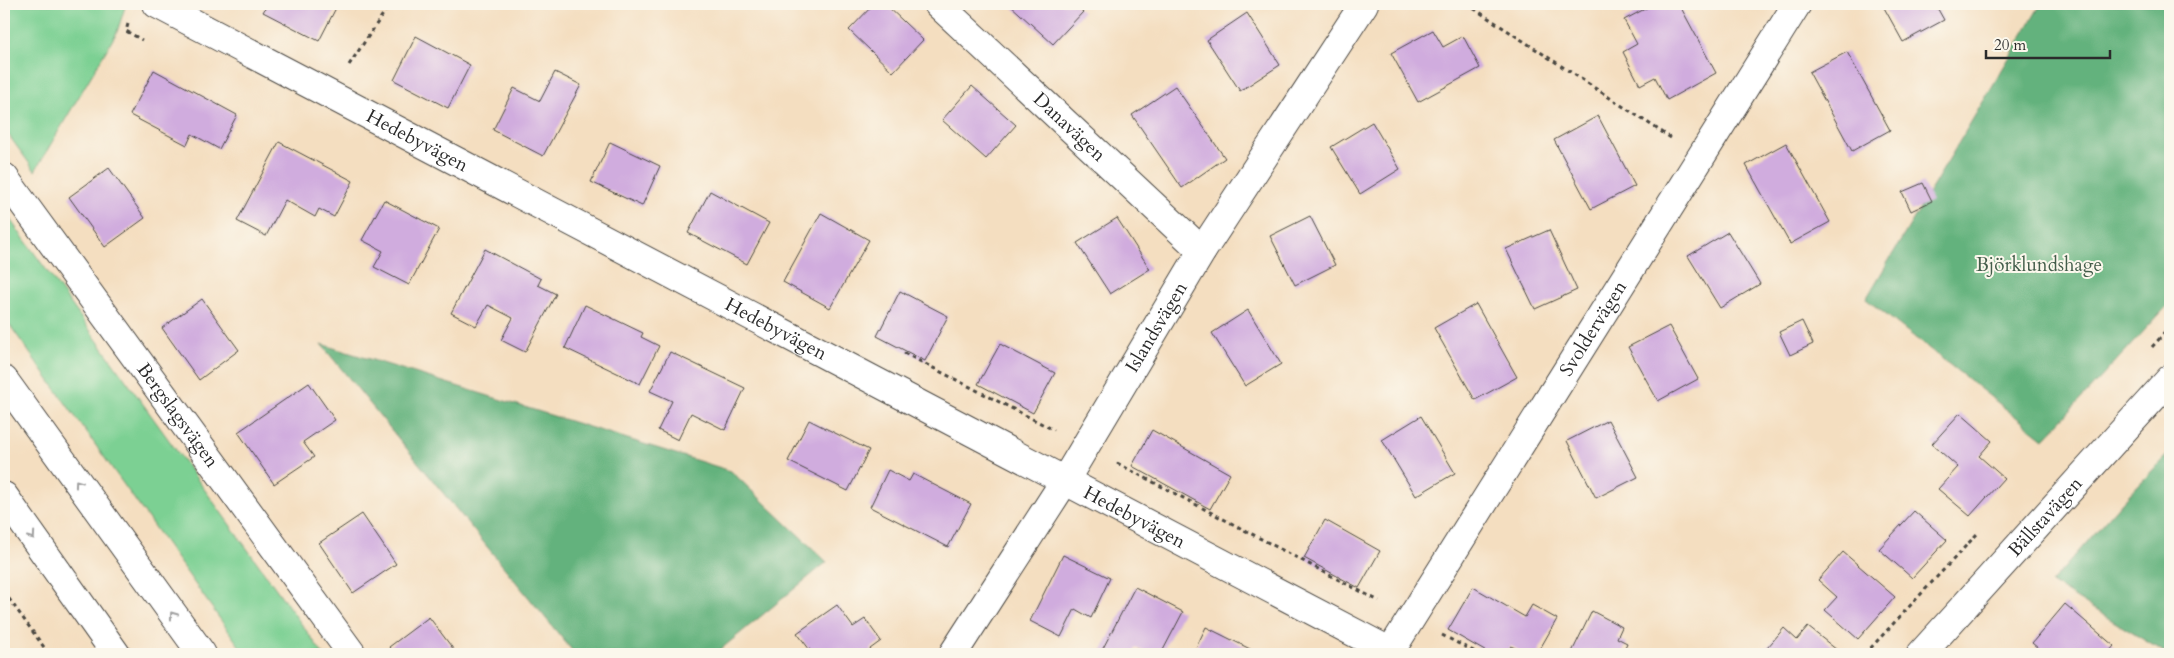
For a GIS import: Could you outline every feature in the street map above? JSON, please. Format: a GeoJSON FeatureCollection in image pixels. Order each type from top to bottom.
{"type":"FeatureCollection","features":[{"type":"Feature","properties":{"kind":"street","name":"Hedebyvägen"},"geometry":{"type":"LineString","coordinates":[[157,4],[1392,653]]}},
{"type":"Feature","properties":{"kind":"street","name":"Danavägen"},"geometry":{"type":"LineString","coordinates":[[938,4],[1202,251]]}},
{"type":"Feature","properties":{"kind":"street","name":"Islandsvägen"},"geometry":{"type":"LineString","coordinates":[[953,654],[1064,482],[1202,251],[1364,4]]}},
{"type":"Feature","properties":{"kind":"street","name":"Svoldervägen"},"geometry":{"type":"LineString","coordinates":[[1392,653],[1797,4]]}},
{"type":"Feature","properties":{"kind":"street","name":"Bergslagsvägen"},"geometry":{"type":"LineString","coordinates":[[4,177],[352,654]]}},
{"type":"Feature","properties":{"kind":"street","name":"Bällstavägen"},"geometry":{"type":"LineString","coordinates":[[1921,654],[2170,379]]}},
{"type":"Feature","properties":{"kind":"street"},"geometry":{"type":"LineString","coordinates":[[4,380],[202,654]]}},
{"type":"Feature","properties":{"kind":"street"},"geometry":{"type":"LineString","coordinates":[[4,496],[116,654]]}},
{"type":"Feature","properties":{"kind":"path"},"geometry":{"type":"LineString","coordinates":[[348,66],[390,4]]}},
{"type":"Feature","properties":{"kind":"path"},"geometry":{"type":"LineString","coordinates":[[1467,4],[1700,158]]}},
{"type":"Feature","properties":{"kind":"path"},"geometry":{"type":"LineString","coordinates":[[4,592],[49,654]]}},
{"type":"Feature","properties":{"kind":"green space"},"geometry":{"type":"Polygon","coordinates":[[[4,4],[126,4],[117,32],[35,171],[4,129],[4,4]]]}},
{"type":"Feature","properties":{"kind":"green space","name":"Björklundshage"},"geometry":{"type":"Polygon","coordinates":[[[2041,4],[2170,4],[2170,303],[2044,439],[1866,299],[2041,4]]]}},
{"type":"Feature","properties":{"kind":"green space"},"geometry":{"type":"Polygon","coordinates":[[[4,211],[323,654],[245,654],[4,317],[4,211]]]}},
{"type":"Feature","properties":{"kind":"green space"},"geometry":{"type":"Polygon","coordinates":[[[321,344],[731,471],[827,562],[715,654],[575,654],[321,344]]]}},
{"type":"Feature","properties":{"kind":"green space"},"geometry":{"type":"Polygon","coordinates":[[[2170,452],[2170,654],[2167,654],[2051,583],[2123,501],[2170,452]]]}},
{"type":"Feature","properties":{"kind":"building"},"geometry":{"type":"Polygon","coordinates":[[[268,4],[338,4],[319,41],[263,12],[268,4]]]}},
{"type":"Feature","properties":{"kind":"building"},"geometry":{"type":"Polygon","coordinates":[[[874,4],[885,4],[923,40],[893,72],[849,30],[874,4]]]}},
{"type":"Feature","properties":{"kind":"building"},"geometry":{"type":"Polygon","coordinates":[[[1009,4],[1074,4],[1083,12],[1053,44],[1009,4]]]}},
{"type":"Feature","properties":{"kind":"building"},"geometry":{"type":"Polygon","coordinates":[[[1654,4],[1679,4],[1716,73],[1667,100],[1655,77],[1640,85],[1623,52],[1637,44],[1624,20],[1654,4]]]}},
{"type":"Feature","properties":{"kind":"building"},"geometry":{"type":"Polygon","coordinates":[[[1882,4],[1935,4],[1944,20],[1903,42],[1882,4]]]}},
{"type":"Feature","properties":{"kind":"building"},"geometry":{"type":"Polygon","coordinates":[[[1247,13],[1280,65],[1240,91],[1207,40],[1247,13]]]}},
{"type":"Feature","properties":{"kind":"building"},"geometry":{"type":"Polygon","coordinates":[[[1433,30],[1443,47],[1463,36],[1480,68],[1418,102],[1391,53],[1433,30]]]}},
{"type":"Feature","properties":{"kind":"building"},"geometry":{"type":"Polygon","coordinates":[[[416,36],[470,65],[448,108],[394,80],[416,36]]]}},
{"type":"Feature","properties":{"kind":"building"},"geometry":{"type":"Polygon","coordinates":[[[1847,52],[1890,130],[1852,151],[1809,72],[1847,52]]]}},
{"type":"Feature","properties":{"kind":"building"},"geometry":{"type":"Polygon","coordinates":[[[154,70],[237,115],[219,149],[192,134],[187,145],[130,115],[154,70]]]}},
{"type":"Feature","properties":{"kind":"building"},"geometry":{"type":"Polygon","coordinates":[[[555,72],[581,85],[543,156],[493,130],[514,88],[540,101],[555,72]]]}},
{"type":"Feature","properties":{"kind":"building"},"geometry":{"type":"Polygon","coordinates":[[[972,86],[1016,125],[986,159],[942,120],[972,86]]]}},
{"type":"Feature","properties":{"kind":"building"},"geometry":{"type":"Polygon","coordinates":[[[1175,86],[1225,158],[1182,188],[1132,115],[1175,86]]]}},
{"type":"Feature","properties":{"kind":"building"},"geometry":{"type":"Polygon","coordinates":[[[1598,116],[1635,186],[1591,209],[1554,140],[1598,116]]]}},
{"type":"Feature","properties":{"kind":"building"},"geometry":{"type":"Polygon","coordinates":[[[1372,122],[1400,169],[1360,194],[1331,147],[1372,122]]]}},
{"type":"Feature","properties":{"kind":"building"},"geometry":{"type":"Polygon","coordinates":[[[279,142],[353,181],[334,217],[319,209],[315,217],[285,200],[266,236],[237,221],[279,142]]]}},
{"type":"Feature","properties":{"kind":"building"},"geometry":{"type":"Polygon","coordinates":[[[610,142],[660,166],[642,206],[591,182],[610,142]]]}},
{"type":"Feature","properties":{"kind":"building"},"geometry":{"type":"Polygon","coordinates":[[[1786,143],[1830,222],[1790,244],[1746,165],[1786,143]]]}},
{"type":"Feature","properties":{"kind":"building"},"geometry":{"type":"Polygon","coordinates":[[[109,168],[145,218],[105,247],[69,197],[109,168]]]}},
{"type":"Feature","properties":{"kind":"building"},"geometry":{"type":"Polygon","coordinates":[[[1923,183],[1932,201],[1911,211],[1902,192],[1923,183]]]}},
{"type":"Feature","properties":{"kind":"building"},"geometry":{"type":"Polygon","coordinates":[[[710,191],[769,223],[747,264],[688,233],[710,191]]]}},
{"type":"Feature","properties":{"kind":"building"},"geometry":{"type":"Polygon","coordinates":[[[384,200],[439,229],[409,285],[374,267],[383,251],[362,240],[384,200]]]}},
{"type":"Feature","properties":{"kind":"building"},"geometry":{"type":"Polygon","coordinates":[[[821,213],[869,240],[830,308],[783,282],[821,213]]]}},
{"type":"Feature","properties":{"kind":"building"},"geometry":{"type":"Polygon","coordinates":[[[1310,216],[1335,265],[1295,285],[1270,236],[1310,216]]]}},
{"type":"Feature","properties":{"kind":"building"},"geometry":{"type":"Polygon","coordinates":[[[1117,218],[1150,269],[1110,294],[1077,243],[1117,218]]]}},
{"type":"Feature","properties":{"kind":"building"},"geometry":{"type":"Polygon","coordinates":[[[1549,230],[1577,290],[1535,309],[1506,249],[1549,230]]]}},
{"type":"Feature","properties":{"kind":"building"},"geometry":{"type":"Polygon","coordinates":[[[1728,232],[1760,284],[1720,308],[1688,256],[1728,232]]]}},
{"type":"Feature","properties":{"kind":"building"},"geometry":{"type":"Polygon","coordinates":[[[485,249],[541,279],[538,285],[556,294],[525,352],[501,340],[513,318],[488,305],[476,326],[451,313],[485,249]]]}},
{"type":"Feature","properties":{"kind":"building"},"geometry":{"type":"Polygon","coordinates":[[[900,291],[948,316],[925,361],[877,336],[900,291]]]}},
{"type":"Feature","properties":{"kind":"building"},"geometry":{"type":"Polygon","coordinates":[[[202,299],[239,350],[199,380],[162,328],[202,299]]]}},
{"type":"Feature","properties":{"kind":"building"},"geometry":{"type":"Polygon","coordinates":[[[1476,304],[1517,377],[1475,400],[1434,328],[1476,304]]]}},
{"type":"Feature","properties":{"kind":"building"},"geometry":{"type":"Polygon","coordinates":[[[585,305],[643,333],[641,337],[659,346],[640,384],[565,348],[585,305]]]}},
{"type":"Feature","properties":{"kind":"building"},"geometry":{"type":"Polygon","coordinates":[[[1248,310],[1281,364],[1245,386],[1212,333],[1248,310]]]}},
{"type":"Feature","properties":{"kind":"building"},"geometry":{"type":"Polygon","coordinates":[[[1802,321],[1813,344],[1790,355],[1779,332],[1802,321]]]}},
{"type":"Feature","properties":{"kind":"building"},"geometry":{"type":"Polygon","coordinates":[[[1669,326],[1698,379],[1658,401],[1628,347],[1669,326]]]}},
{"type":"Feature","properties":{"kind":"building"},"geometry":{"type":"Polygon","coordinates":[[[1000,344],[1055,373],[1033,413],[978,384],[1000,344]]]}},
{"type":"Feature","properties":{"kind":"building"},"geometry":{"type":"Polygon","coordinates":[[[670,352],[745,388],[725,430],[691,413],[678,440],[658,430],[672,401],[650,391],[670,352]]]}},
{"type":"Feature","properties":{"kind":"building"},"geometry":{"type":"Polygon","coordinates":[[[309,383],[335,420],[303,442],[314,457],[274,484],[238,432],[309,383]]]}},
{"type":"Feature","properties":{"kind":"building"},"geometry":{"type":"Polygon","coordinates":[[[1960,413],[1992,441],[1979,456],[2004,478],[1970,516],[1938,489],[1958,467],[1932,444],[1960,413]]]}},
{"type":"Feature","properties":{"kind":"building"},"geometry":{"type":"Polygon","coordinates":[[[1421,416],[1455,473],[1416,496],[1382,440],[1421,416]]]}},
{"type":"Feature","properties":{"kind":"building"},"geometry":{"type":"Polygon","coordinates":[[[809,420],[869,450],[848,491],[788,461],[809,420]]]}},
{"type":"Feature","properties":{"kind":"building"},"geometry":{"type":"Polygon","coordinates":[[[1608,420],[1638,477],[1596,498],[1567,441],[1608,420]]]}},
{"type":"Feature","properties":{"kind":"building"},"geometry":{"type":"Polygon","coordinates":[[[1152,430],[1230,474],[1210,509],[1132,466],[1152,430]]]}},
{"type":"Feature","properties":{"kind":"building"},"geometry":{"type":"Polygon","coordinates":[[[888,470],[909,481],[913,474],[971,504],[948,547],[870,507],[888,470]]]}},
{"type":"Feature","properties":{"kind":"building"},"geometry":{"type":"Polygon","coordinates":[[[1914,511],[1947,540],[1912,578],[1879,549],[1914,511]]]}},
{"type":"Feature","properties":{"kind":"building"},"geometry":{"type":"Polygon","coordinates":[[[362,514],[396,564],[353,593],[319,543],[362,514]]]}},
{"type":"Feature","properties":{"kind":"building"},"geometry":{"type":"Polygon","coordinates":[[[1325,520],[1380,551],[1359,588],[1304,558],[1325,520]]]}},
{"type":"Feature","properties":{"kind":"building"},"geometry":{"type":"Polygon","coordinates":[[[1843,552],[1895,597],[1858,639],[1825,610],[1837,597],[1818,580],[1843,552]]]}},
{"type":"Feature","properties":{"kind":"building"},"geometry":{"type":"Polygon","coordinates":[[[1063,555],[1110,578],[1091,618],[1075,609],[1061,637],[1030,621],[1063,555]]]}},
{"type":"Feature","properties":{"kind":"building"},"geometry":{"type":"Polygon","coordinates":[[[1135,587],[1183,612],[1161,654],[1150,654],[1136,648],[1133,654],[1100,654],[1135,587]]]}},
{"type":"Feature","properties":{"kind":"building"},"geometry":{"type":"Polygon","coordinates":[[[1473,587],[1525,617],[1532,605],[1557,619],[1537,654],[1526,654],[1511,646],[1506,654],[1490,654],[1448,630],[1473,587]]]}},
{"type":"Feature","properties":{"kind":"building"},"geometry":{"type":"Polygon","coordinates":[[[2065,604],[2114,646],[2107,654],[2045,654],[2032,643],[2065,604]]]}},
{"type":"Feature","properties":{"kind":"building"},"geometry":{"type":"Polygon","coordinates":[[[837,605],[853,627],[865,619],[881,641],[870,649],[873,654],[813,654],[797,633],[837,605]]]}},
{"type":"Feature","properties":{"kind":"building"},"geometry":{"type":"Polygon","coordinates":[[[1592,611],[1622,627],[1617,638],[1627,643],[1622,654],[1571,654],[1592,611]]]}},
{"type":"Feature","properties":{"kind":"building"},"geometry":{"type":"Polygon","coordinates":[[[429,617],[457,654],[395,654],[389,647],[429,617]]]}},
{"type":"Feature","properties":{"kind":"building"},"geometry":{"type":"Polygon","coordinates":[[[1206,627],[1254,651],[1252,654],[1193,654],[1206,627]]]}},
{"type":"Feature","properties":{"kind":"building"},"geometry":{"type":"Polygon","coordinates":[[[1808,627],[1842,654],[1762,654],[1784,628],[1797,640],[1808,627]]]}}]}
